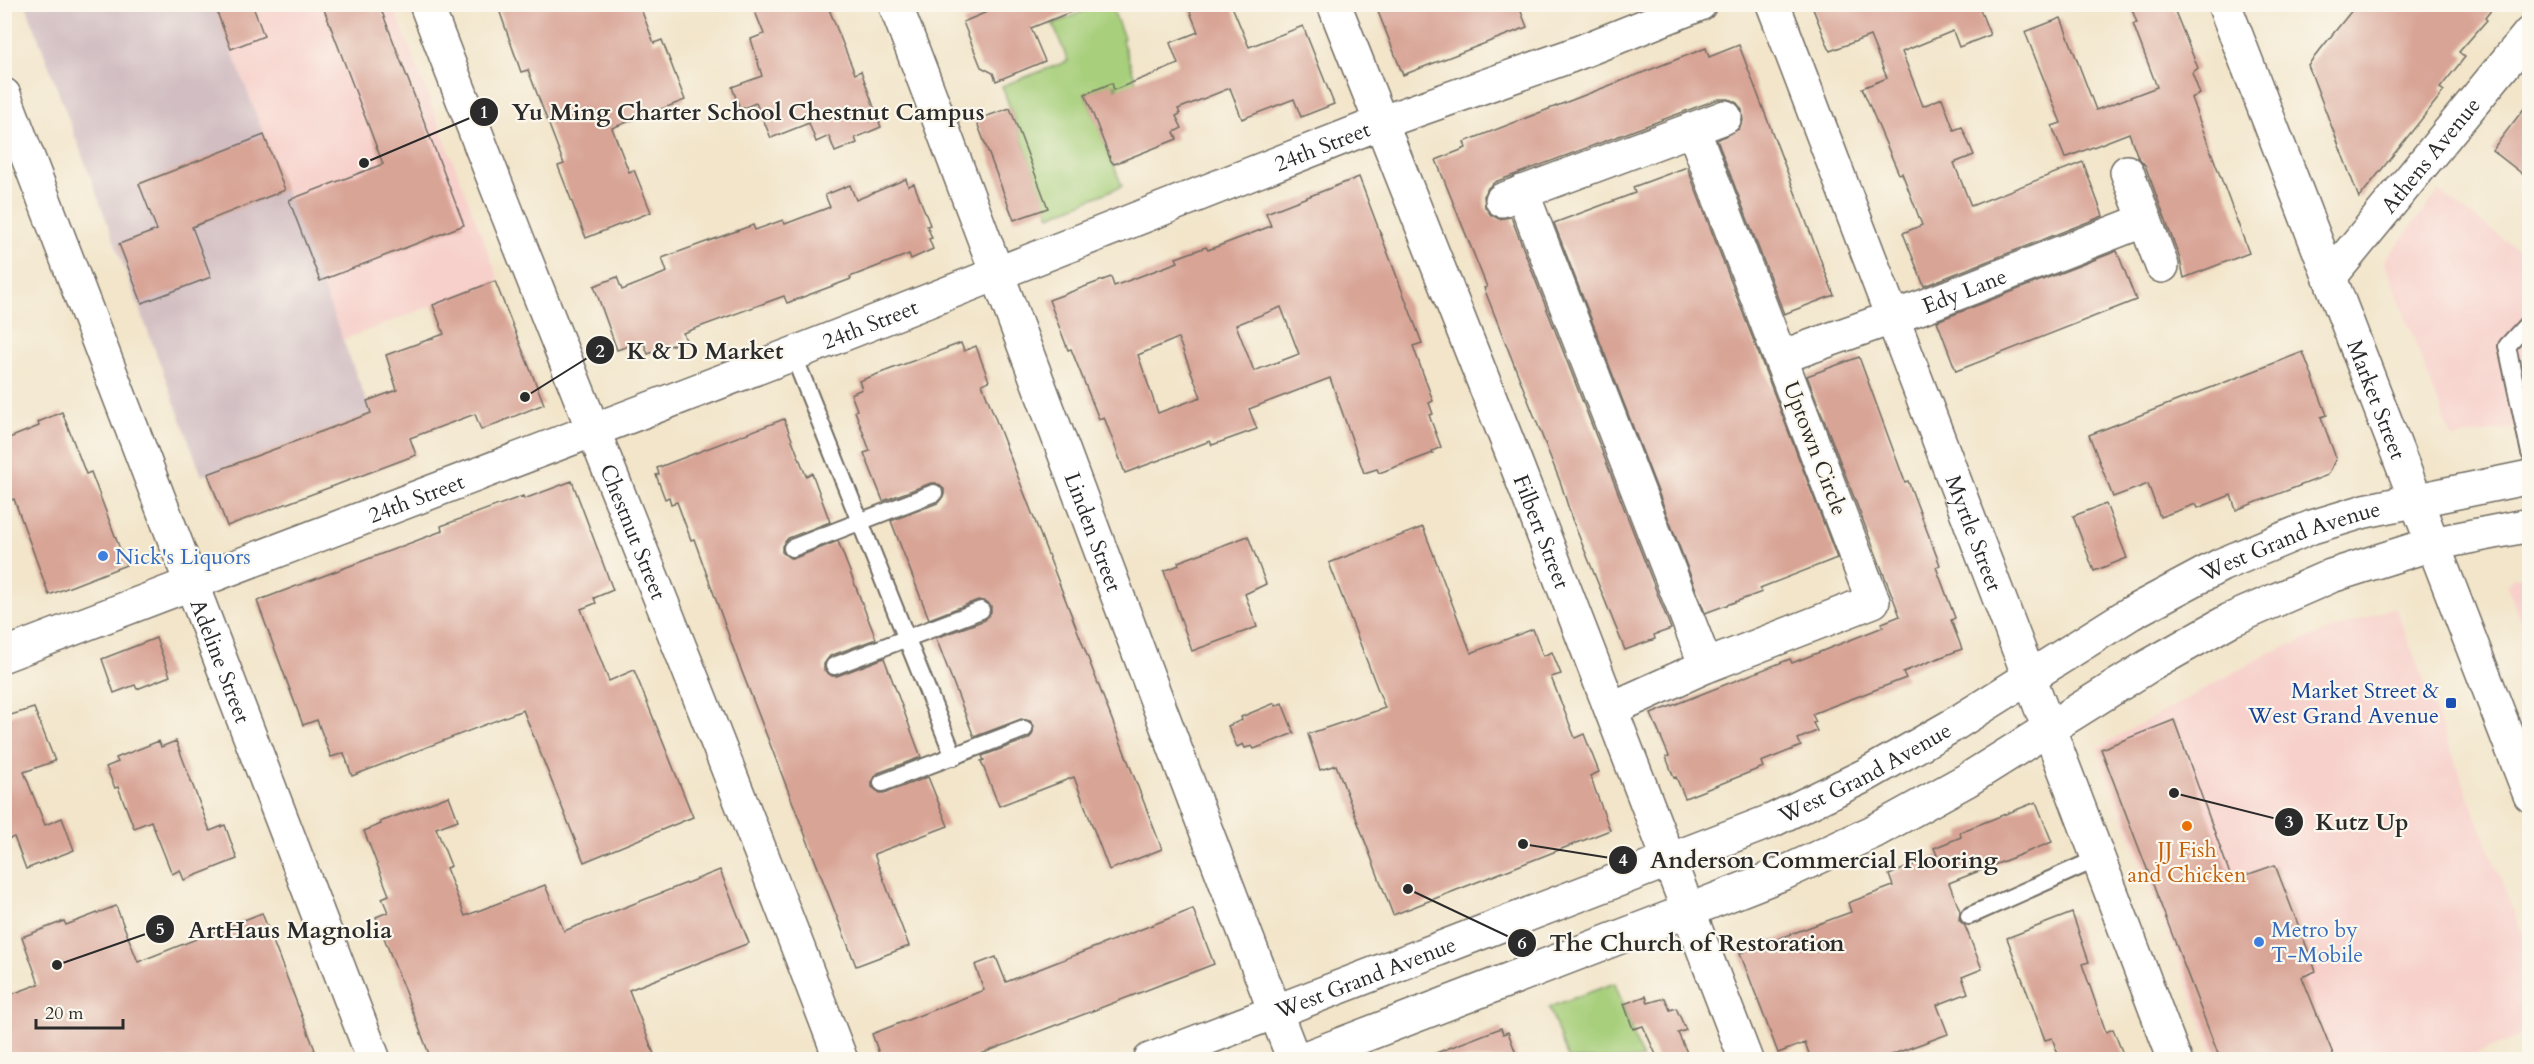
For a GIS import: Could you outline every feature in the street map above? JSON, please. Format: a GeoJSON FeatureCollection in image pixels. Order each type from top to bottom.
{"type":"FeatureCollection","features":[{"type":"Feature","properties":{"kind":"street","name":"Chestnut Street"},"geometry":{"type":"LineString","coordinates":[[426,4],[592,430],[748,816],[841,1059]]}},
{"type":"Feature","properties":{"kind":"street","name":"Linden Street"},"geometry":{"type":"LineString","coordinates":[[895,4],[999,273],[1294,1059]]}},
{"type":"Feature","properties":{"kind":"street","name":"Filbert Street"},"geometry":{"type":"LineString","coordinates":[[1334,4],[1510,448],[1746,1059]]}},
{"type":"Feature","properties":{"kind":"street","name":"24th Street"},"geometry":{"type":"LineString","coordinates":[[4,655],[793,354],[1380,123],[1570,56],[1700,4]]}},
{"type":"Feature","properties":{"kind":"street","name":"Myrtle Street"},"geometry":{"type":"LineString","coordinates":[[1773,4],[2175,1059]]}},
{"type":"Feature","properties":{"kind":"street","name":"Market Street"},"geometry":{"type":"LineString","coordinates":[[2224,4],[2529,795]]}},
{"type":"Feature","properties":{"kind":"street","name":"Athens Avenue"},"geometry":{"type":"LineString","coordinates":[[2330,277],[2529,33]]}},
{"type":"Feature","properties":{"kind":"street","name":"Adeline Street"},"geometry":{"type":"LineString","coordinates":[[4,95],[374,1059]]}},
{"type":"Feature","properties":{"kind":"street"},"geometry":{"type":"LineString","coordinates":[[1707,666],[1512,196],[1725,117]]}},
{"type":"Feature","properties":{"kind":"street","name":"Uptown Circle"},"geometry":{"type":"LineString","coordinates":[[1611,709],[1707,666],[1873,601],[1693,129]]}},
{"type":"Feature","properties":{"kind":"street"},"geometry":{"type":"LineString","coordinates":[[2127,172],[2162,266]]}},
{"type":"Feature","properties":{"kind":"street","name":"Edy Lane"},"geometry":{"type":"LineString","coordinates":[[1781,357],[1892,318],[2145,219]]}},
{"type":"Feature","properties":{"kind":"street","name":"West Grand Avenue"},"geometry":{"type":"LineString","coordinates":[[1150,1059],[1771,822],[1866,775],[1950,727],[2131,613],[2221,565],[2312,527],[2415,499],[2529,477]]}},
{"type":"Feature","properties":{"kind":"street","name":"West Grand Avenue"},"geometry":{"type":"LineString","coordinates":[[1300,1059],[1784,873],[1873,832],[1967,780],[2147,667],[2230,621],[2331,576],[2433,544],[2529,525]]}},
{"type":"Feature","properties":{"kind":"lane"},"geometry":{"type":"LineString","coordinates":[[2529,321],[2507,346],[2529,453]]}},
{"type":"Feature","properties":{"kind":"lane"},"geometry":{"type":"LineString","coordinates":[[793,354],[954,757]]}},
{"type":"Feature","properties":{"kind":"lane"},"geometry":{"type":"LineString","coordinates":[[792,548],[934,493]]}},
{"type":"Feature","properties":{"kind":"lane"},"geometry":{"type":"LineString","coordinates":[[834,666],[981,610]]}},
{"type":"Feature","properties":{"kind":"lane"},"geometry":{"type":"LineString","coordinates":[[882,783],[1024,729]]}},
{"type":"Feature","properties":{"kind":"lane"},"geometry":{"type":"LineString","coordinates":[[1969,916],[2099,858]]}},
{"type":"Feature","properties":{"kind":"shaded area"},"geometry":{"type":"Polygon","coordinates":[[[26,5],[214,5],[371,413],[202,476],[26,5]]]}},
{"type":"Feature","properties":{"kind":"shaded area"},"geometry":{"type":"Polygon","coordinates":[[[214,5],[393,5],[499,280],[342,340],[214,5]]]}},
{"type":"Feature","properties":{"kind":"shaded area"},"geometry":{"type":"Polygon","coordinates":[[[2439,191],[2529,258],[2529,425],[2452,439],[2384,261],[2439,191]]]}},
{"type":"Feature","properties":{"kind":"shaded area"},"geometry":{"type":"Polygon","coordinates":[[[2530,575],[2529,645],[2507,586],[2512,578],[2530,575]]]}},
{"type":"Feature","properties":{"kind":"shaded area"},"geometry":{"type":"Polygon","coordinates":[[[2395,607],[2529,951],[2529,1032],[2466,1059],[2216,1059],[2097,748],[2271,652],[2395,607]]]}},
{"type":"Feature","properties":{"kind":"green space"},"geometry":{"type":"Polygon","coordinates":[[[1099,5],[1111,5],[1124,38],[1122,40],[1138,87],[1123,97],[1115,84],[1116,96],[1111,84],[1085,94],[1122,186],[1050,216],[1002,86],[1068,61],[1053,24],[1099,5]]]}},
{"type":"Feature","properties":{"kind":"green space"},"geometry":{"type":"Polygon","coordinates":[[[1615,983],[1642,1059],[1568,1059],[1549,1007],[1615,983]]]}},
{"type":"Feature","properties":{"kind":"building"},"geometry":{"type":"Polygon","coordinates":[[[214,4],[252,4],[264,36],[231,49],[214,4]]]}},
{"type":"Feature","properties":{"kind":"building"},"geometry":{"type":"Polygon","coordinates":[[[322,4],[379,4],[464,225],[320,281],[289,200],[383,164],[322,4]]]}},
{"type":"Feature","properties":{"kind":"building"},"geometry":{"type":"Polygon","coordinates":[[[497,4],[639,4],[654,43],[662,40],[685,100],[612,128],[629,172],[634,170],[651,212],[586,238],[558,166],[564,164],[528,70],[521,72],[497,4]]]}},
{"type":"Feature","properties":{"kind":"building"},"geometry":{"type":"Polygon","coordinates":[[[752,4],[827,4],[855,74],[861,71],[881,127],[855,138],[857,143],[835,152],[829,136],[816,142],[809,123],[771,138],[756,103],[740,109],[732,87],[762,76],[751,39],[764,34],[752,4]]]}},
{"type":"Feature","properties":{"kind":"building"},"geometry":{"type":"Polygon","coordinates":[[[984,4],[1086,4],[1086,6],[1031,28],[1045,61],[996,81],[993,73],[981,67],[963,22],[987,12],[984,4]]]}},
{"type":"Feature","properties":{"kind":"building"},"geometry":{"type":"Polygon","coordinates":[[[1187,4],[1231,4],[1249,47],[1303,26],[1334,104],[1301,117],[1294,99],[1242,119],[1230,88],[1178,109],[1180,114],[1176,116],[1182,128],[1174,132],[1177,139],[1114,164],[1085,94],[1112,83],[1114,90],[1178,64],[1170,43],[1198,32],[1187,4]]]}},
{"type":"Feature","properties":{"kind":"building"},"geometry":{"type":"Polygon","coordinates":[[[1375,4],[1518,4],[1527,27],[1403,75],[1375,4]]]}},
{"type":"Feature","properties":{"kind":"building"},"geometry":{"type":"Polygon","coordinates":[[[1811,4],[1978,4],[1990,35],[1959,47],[1953,31],[1902,52],[1923,106],[1942,98],[1954,130],[1962,127],[1974,155],[1954,163],[1971,206],[2083,162],[2103,216],[1924,286],[1903,233],[1922,225],[1902,173],[1899,174],[1862,88],[1887,78],[1870,36],[1830,51],[1811,4]]]}},
{"type":"Feature","properties":{"kind":"building"},"geometry":{"type":"Polygon","coordinates":[[[2130,4],[2172,4],[2198,68],[2192,73],[2200,94],[2191,98],[2249,253],[2184,278],[2180,259],[2145,165],[2138,157],[2129,133],[2065,158],[2052,126],[2061,123],[2025,32],[2061,18],[2096,110],[2157,87],[2133,24],[2137,23],[2130,4]]]}},
{"type":"Feature","properties":{"kind":"building"},"geometry":{"type":"Polygon","coordinates":[[[2357,4],[2496,4],[2485,18],[2487,20],[2459,52],[2465,57],[2440,88],[2444,91],[2359,198],[2308,65],[2357,4]]]}},
{"type":"Feature","properties":{"kind":"building"},"geometry":{"type":"Polygon","coordinates":[[[1739,45],[1834,295],[1784,314],[1717,140],[1739,129],[1743,121],[1742,110],[1737,103],[1729,99],[1718,99],[1495,182],[1484,196],[1485,207],[1491,215],[1499,219],[1511,217],[1671,629],[1654,635],[1655,639],[1625,650],[1572,519],[1561,484],[1484,288],[1487,287],[1436,160],[1466,148],[1464,142],[1706,48],[1709,57],[1739,45]]]}},
{"type":"Feature","properties":{"kind":"building"},"geometry":{"type":"Polygon","coordinates":[[[2529,102],[2529,179],[2492,150],[2529,102]]]}},
{"type":"Feature","properties":{"kind":"building"},"geometry":{"type":"Polygon","coordinates":[[[1010,108],[1048,208],[1014,220],[976,120],[1010,108]]]}},
{"type":"Feature","properties":{"kind":"building"},"geometry":{"type":"Polygon","coordinates":[[[264,135],[285,190],[192,227],[211,277],[142,303],[119,244],[157,230],[139,184],[264,135]]]}},
{"type":"Feature","properties":{"kind":"building"},"geometry":{"type":"Polygon","coordinates":[[[1687,167],[1837,558],[1760,588],[1762,592],[1705,613],[1554,223],[1635,193],[1633,187],[1687,167]]]}},
{"type":"Feature","properties":{"kind":"building"},"geometry":{"type":"Polygon","coordinates":[[[1359,177],[1422,343],[1413,346],[1433,401],[1429,403],[1433,414],[1429,415],[1441,447],[1432,451],[1433,453],[1379,473],[1377,469],[1364,473],[1330,378],[1249,409],[1257,429],[1212,445],[1210,441],[1125,473],[1104,417],[1099,419],[1071,349],[1068,350],[1049,300],[1111,277],[1114,286],[1178,262],[1176,258],[1206,247],[1208,250],[1271,226],[1266,213],[1359,177]],[[1281,307],[1236,325],[1254,371],[1299,354],[1281,307]],[[1178,338],[1138,355],[1158,413],[1201,397],[1178,338]]]}},
{"type":"Feature","properties":{"kind":"building"},"geometry":{"type":"Polygon","coordinates":[[[906,179],[908,186],[914,184],[930,225],[927,226],[932,238],[929,239],[933,249],[911,259],[909,254],[787,303],[784,296],[683,333],[686,340],[648,354],[643,341],[617,350],[594,286],[617,277],[622,290],[667,272],[662,258],[753,225],[755,230],[783,220],[785,224],[830,207],[825,195],[850,185],[856,200],[906,179]]]}},
{"type":"Feature","properties":{"kind":"building"},"geometry":{"type":"Polygon","coordinates":[[[2117,251],[2136,300],[1956,371],[1937,321],[2117,251]]]}},
{"type":"Feature","properties":{"kind":"building"},"geometry":{"type":"Polygon","coordinates":[[[495,281],[544,404],[481,430],[475,414],[410,438],[416,455],[227,526],[208,474],[371,413],[367,401],[397,390],[386,355],[444,334],[433,305],[495,281]]]}},
{"type":"Feature","properties":{"kind":"building"},"geometry":{"type":"Polygon","coordinates":[[[961,343],[964,351],[976,346],[989,381],[982,384],[1162,849],[1109,870],[1074,777],[999,806],[981,761],[984,760],[982,756],[1028,739],[1032,735],[1034,726],[1030,721],[1021,719],[974,737],[936,638],[985,620],[991,612],[991,606],[987,602],[978,600],[929,619],[891,521],[938,503],[944,495],[944,489],[936,483],[931,483],[883,501],[864,453],[870,451],[851,394],[862,389],[859,381],[961,343]]]}},
{"type":"Feature","properties":{"kind":"building"},"geometry":{"type":"Polygon","coordinates":[[[2303,352],[2327,415],[2321,417],[2336,458],[2328,475],[2236,510],[2231,495],[2198,508],[2196,504],[2160,517],[2148,484],[2113,497],[2089,435],[2303,352]]]}},
{"type":"Feature","properties":{"kind":"building"},"geometry":{"type":"Polygon","coordinates":[[[1859,357],[1905,482],[1908,481],[1940,565],[1936,567],[1955,618],[1951,620],[1962,649],[1903,672],[1906,678],[1812,714],[1817,731],[1798,739],[1801,746],[1761,762],[1763,767],[1685,798],[1676,777],[1674,778],[1666,757],[1669,756],[1651,714],[1790,659],[1792,663],[1883,627],[1882,623],[1900,616],[1807,376],[1859,357]]]}},
{"type":"Feature","properties":{"kind":"building"},"geometry":{"type":"Polygon","coordinates":[[[62,412],[86,474],[91,472],[126,565],[49,595],[14,499],[4,503],[4,440],[39,426],[38,422],[62,412]]]}},
{"type":"Feature","properties":{"kind":"building"},"geometry":{"type":"Polygon","coordinates":[[[784,419],[806,476],[812,473],[830,522],[788,538],[782,546],[782,552],[790,558],[795,558],[838,541],[876,639],[830,656],[824,664],[824,670],[832,676],[837,676],[884,658],[921,757],[878,773],[872,781],[872,787],[880,793],[885,793],[928,777],[948,826],[874,854],[909,946],[856,966],[739,664],[694,539],[691,540],[677,502],[671,504],[669,497],[665,499],[656,475],[659,474],[657,468],[784,419]]]}},
{"type":"Feature","properties":{"kind":"building"},"geometry":{"type":"Polygon","coordinates":[[[572,481],[613,590],[594,598],[596,603],[581,609],[609,681],[634,670],[693,817],[584,862],[523,710],[352,776],[344,753],[331,757],[317,720],[303,725],[257,601],[442,531],[441,526],[572,481]]]}},
{"type":"Feature","properties":{"kind":"building"},"geometry":{"type":"Polygon","coordinates":[[[2106,504],[2127,558],[2094,571],[2073,516],[2106,504]]]}},
{"type":"Feature","properties":{"kind":"building"},"geometry":{"type":"Polygon","coordinates":[[[1423,527],[1471,653],[1533,629],[1543,656],[1552,652],[1561,674],[1551,677],[1575,738],[1584,734],[1599,772],[1590,776],[1610,830],[1393,915],[1336,765],[1320,770],[1308,734],[1385,708],[1329,563],[1423,527]]]}},
{"type":"Feature","properties":{"kind":"building"},"geometry":{"type":"Polygon","coordinates":[[[1248,536],[1266,584],[1245,594],[1257,627],[1192,651],[1164,571],[1179,565],[1178,562],[1248,536]]]}},
{"type":"Feature","properties":{"kind":"building"},"geometry":{"type":"Polygon","coordinates":[[[156,638],[170,676],[137,689],[135,685],[114,693],[102,659],[156,638]]]}},
{"type":"Feature","properties":{"kind":"building"},"geometry":{"type":"Polygon","coordinates":[[[1275,703],[1276,706],[1282,703],[1294,733],[1254,749],[1252,746],[1245,748],[1243,744],[1237,747],[1228,726],[1242,720],[1241,717],[1275,703]]]}},
{"type":"Feature","properties":{"kind":"building"},"geometry":{"type":"Polygon","coordinates":[[[34,708],[55,761],[24,772],[45,825],[62,818],[74,850],[26,869],[14,837],[4,841],[4,717],[34,708]]]}},
{"type":"Feature","properties":{"kind":"building"},"geometry":{"type":"Polygon","coordinates":[[[2174,720],[2232,880],[2275,865],[2316,971],[2302,977],[2335,1059],[2220,1059],[2101,749],[2174,720]]]}},
{"type":"Feature","properties":{"kind":"building"},"geometry":{"type":"Polygon","coordinates":[[[159,741],[161,747],[176,741],[210,831],[225,825],[237,859],[184,880],[180,870],[172,874],[151,821],[134,828],[118,787],[115,788],[106,767],[118,762],[116,758],[159,741]]]}},
{"type":"Feature","properties":{"kind":"building"},"geometry":{"type":"Polygon","coordinates":[[[449,796],[458,820],[436,828],[451,866],[446,868],[465,916],[545,885],[564,931],[720,870],[749,943],[629,990],[656,1059],[431,1059],[376,917],[388,912],[382,898],[389,895],[364,831],[381,824],[380,822],[449,796]]]}},
{"type":"Feature","properties":{"kind":"building"},"geometry":{"type":"Polygon","coordinates":[[[2036,802],[2052,842],[1949,883],[1960,911],[1959,920],[1965,926],[1982,969],[1962,977],[1968,993],[1937,1005],[1948,1034],[1880,1059],[1811,1059],[1805,1043],[1778,1053],[1740,953],[1746,951],[1745,948],[1770,938],[1772,941],[1851,912],[1848,903],[1893,886],[1889,875],[1937,855],[1934,848],[1961,837],[1960,832],[2036,802]]]}},
{"type":"Feature","properties":{"kind":"building"},"geometry":{"type":"Polygon","coordinates":[[[116,906],[138,962],[262,913],[315,1050],[292,1059],[4,1059],[4,997],[39,984],[22,937],[64,921],[66,925],[116,906]]]}},
{"type":"Feature","properties":{"kind":"building"},"geometry":{"type":"Polygon","coordinates":[[[1193,909],[1214,964],[968,1059],[881,1059],[872,1034],[984,990],[975,965],[996,957],[1006,982],[1193,909]]]}},
{"type":"Feature","properties":{"kind":"building"},"geometry":{"type":"Polygon","coordinates":[[[2072,913],[2089,962],[2082,964],[2106,1032],[2113,1029],[2125,1059],[2060,1059],[2052,1038],[2045,1040],[2007,938],[2072,913]]]}},
{"type":"Feature","properties":{"kind":"building"},"geometry":{"type":"Polygon","coordinates":[[[1646,996],[1648,1003],[1665,998],[1670,1010],[1676,1008],[1686,1030],[1678,1033],[1690,1059],[1658,1059],[1643,1026],[1633,1029],[1624,1004],[1646,996]]]}},
{"type":"Feature","properties":{"kind":"building"},"geometry":{"type":"Polygon","coordinates":[[[1501,1028],[1503,1034],[1508,1032],[1518,1059],[1423,1059],[1423,1058],[1501,1028]]]}},
{"type":"Feature","properties":{"kind":"place","name":"Yu Ming Charter School Chestnut Campus"},"geometry":{"type":"Point","coordinates":[364,163]}},
{"type":"Feature","properties":{"kind":"place","name":"K & D Market"},"geometry":{"type":"Point","coordinates":[525,397]}},
{"type":"Feature","properties":{"kind":"place","name":"Nick's Liquors"},"geometry":{"type":"Point","coordinates":[103,556]}},
{"type":"Feature","properties":{"kind":"place","name":"Market Street & West Grand Avenue"},"geometry":{"type":"Point","coordinates":[2451,703]}},
{"type":"Feature","properties":{"kind":"place","name":"Kutz Up"},"geometry":{"type":"Point","coordinates":[2174,793]}},
{"type":"Feature","properties":{"kind":"place","name":"JJ Fish and Chicken"},"geometry":{"type":"Point","coordinates":[2187,826]}},
{"type":"Feature","properties":{"kind":"place","name":"Anderson Commercial Flooring"},"geometry":{"type":"Point","coordinates":[1523,844]}},
{"type":"Feature","properties":{"kind":"place","name":"The Church of Restoration"},"geometry":{"type":"Point","coordinates":[1408,889]}},
{"type":"Feature","properties":{"kind":"place","name":"Metro by T-Mobile"},"geometry":{"type":"Point","coordinates":[2259,942]}},
{"type":"Feature","properties":{"kind":"place","name":"ArtHaus Magnolia"},"geometry":{"type":"Point","coordinates":[57,965]}}]}
